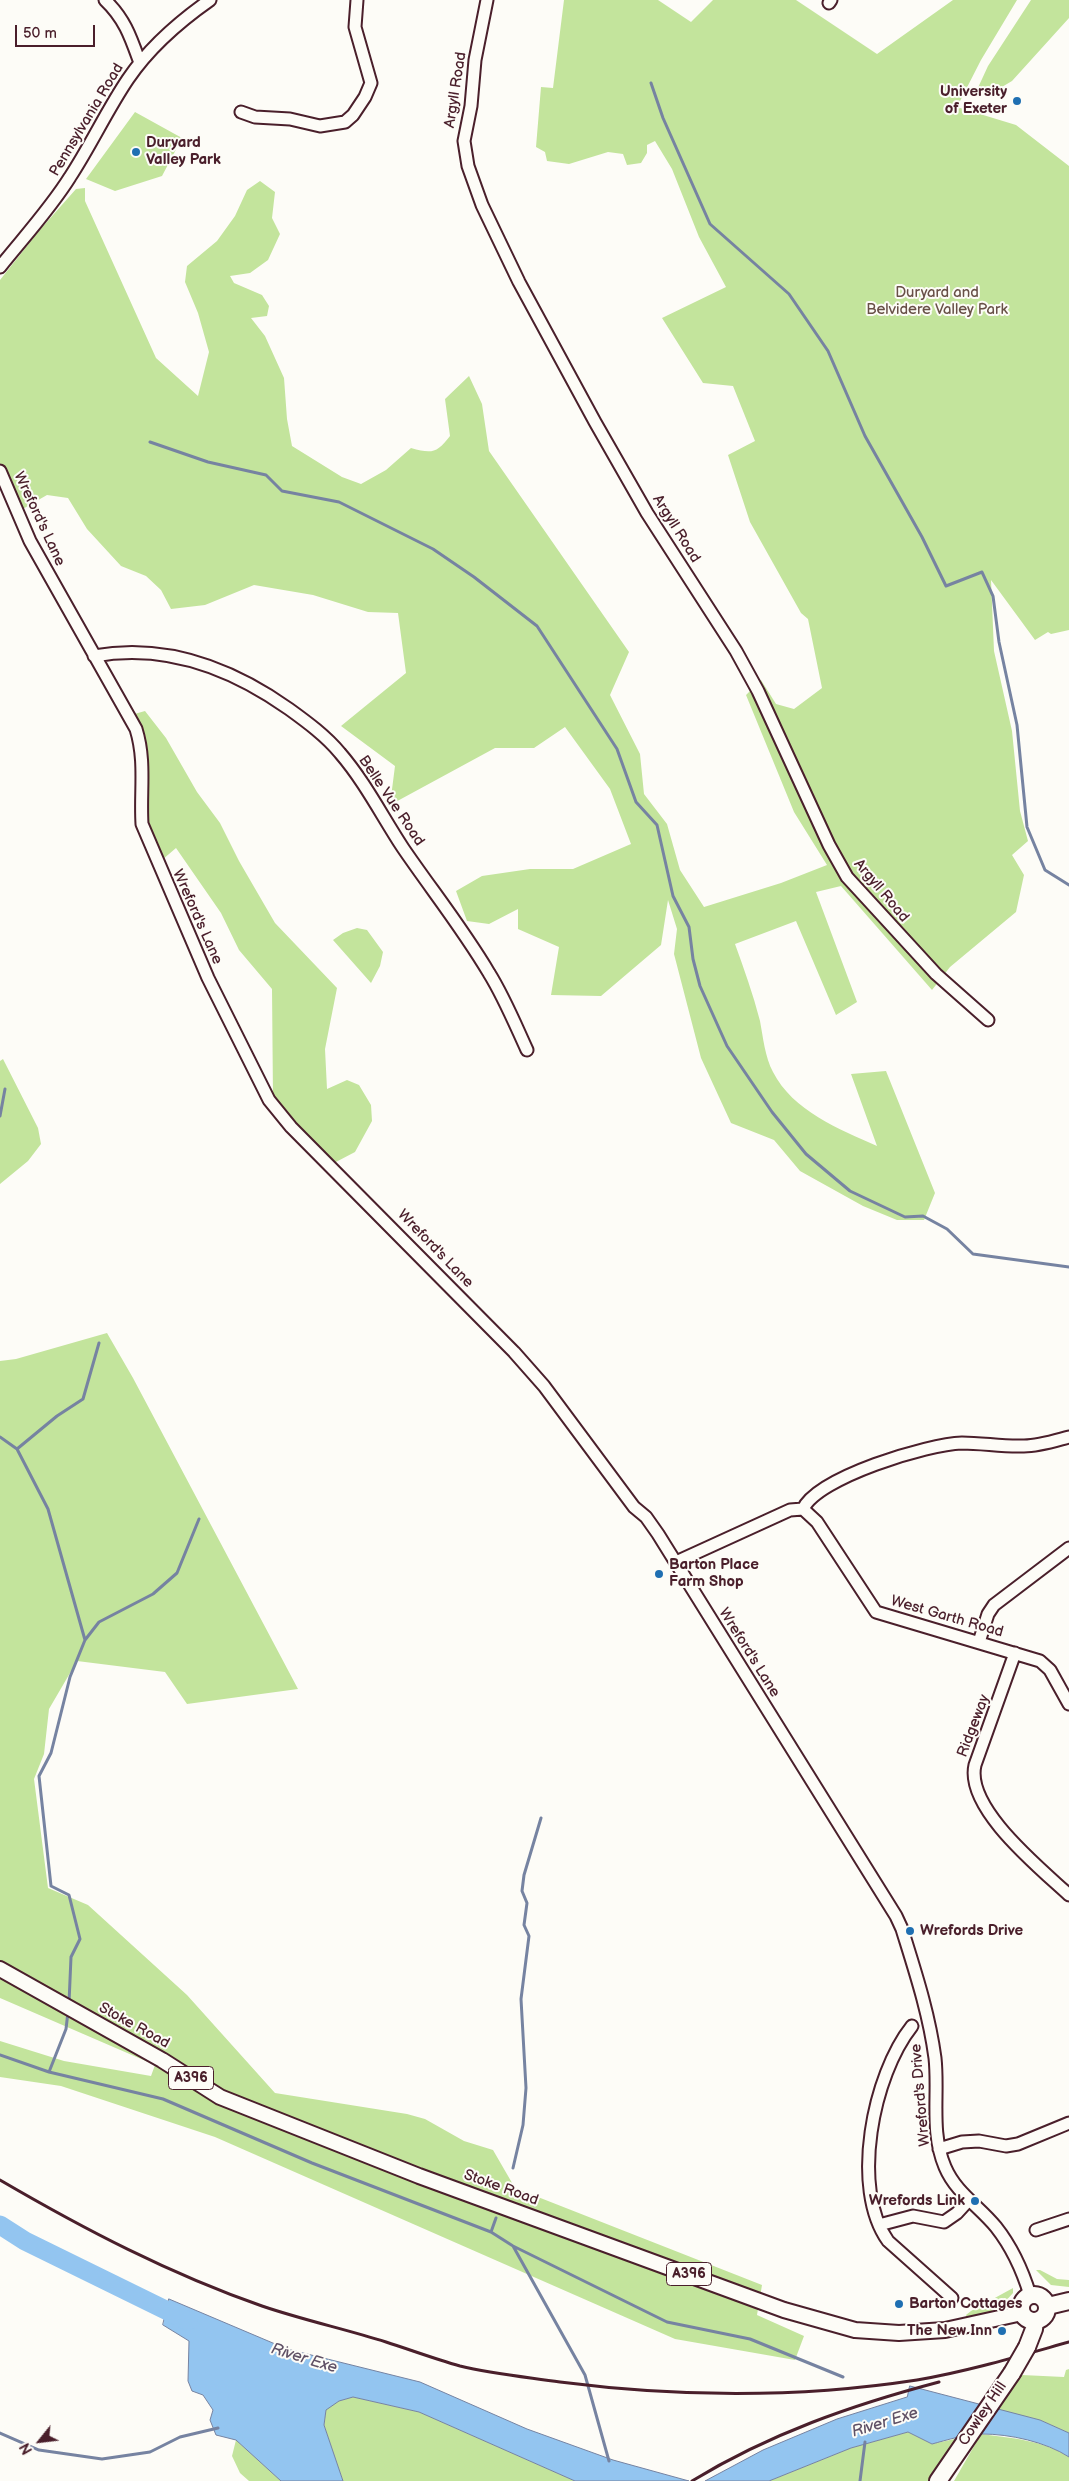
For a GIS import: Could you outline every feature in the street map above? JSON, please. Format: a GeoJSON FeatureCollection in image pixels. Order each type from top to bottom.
{"type":"FeatureCollection","features":[{"type":"Feature","properties":{"kind":"highway"},"geometry":{"type":"LineString","coordinates":[[1030,2295],[1041,2296],[1048,2306],[1043,2318],[1028,2317],[1023,2300],[1030,2295]]}},
{"type":"Feature","properties":{"kind":"highway"},"geometry":{"type":"LineString","coordinates":[[1048,2306],[1069,2300]]}},
{"type":"Feature","properties":{"kind":"highway","name":"Cowley Hill"},"geometry":{"type":"LineString","coordinates":[[938,2481],[1012,2372],[1026,2347],[1034,2329],[1028,2317]]}},
{"type":"Feature","properties":{"kind":"main road","name":"Stoke Road"},"geometry":{"type":"LineString","coordinates":[[0,1969],[162,2060],[220,2097],[419,2176],[784,2310],[855,2330],[899,2333],[945,2330],[1028,2317]]}},
{"type":"Feature","properties":{"kind":"street"},"geometry":{"type":"LineString","coordinates":[[106,0],[128,26],[140,63]]}},
{"type":"Feature","properties":{"kind":"street","name":"Pennsylvania Road"},"geometry":{"type":"LineString","coordinates":[[0,267],[55,201],[84,156],[127,79],[166,36],[210,0]]}},
{"type":"Feature","properties":{"kind":"street"},"geometry":{"type":"LineString","coordinates":[[242,112],[255,118],[290,119],[320,126],[345,122],[353,115],[365,97],[371,83],[355,27],[357,0]]}},
{"type":"Feature","properties":{"kind":"street","name":"Argyll Road"},"geometry":{"type":"LineString","coordinates":[[486,0],[475,60],[464,141],[468,166],[482,204],[519,282],[595,422],[647,512],[736,651],[758,690],[828,845],[846,877],[936,974],[988,1020]]}},
{"type":"Feature","properties":{"kind":"street","name":"Wreford's Lane"},"geometry":{"type":"LineString","coordinates":[[0,470],[30,542],[136,729],[144,767],[141,802],[142,824],[151,850],[208,978],[269,1100],[291,1127],[514,1352],[544,1386],[634,1507],[646,1518],[676,1562],[896,1916],[905,1938],[928,2015]]}},
{"type":"Feature","properties":{"kind":"street","name":"Belle Vue Road"},"geometry":{"type":"LineString","coordinates":[[94,656],[116,652],[166,654],[205,664],[252,685],[322,735],[339,751],[366,785],[403,847],[488,972],[527,1050]]}},
{"type":"Feature","properties":{"kind":"street"},"geometry":{"type":"LineString","coordinates":[[676,1562],[790,1510],[803,1509],[814,1494],[864,1470],[936,1447],[962,1443],[1022,1446],[1069,1437]]}},
{"type":"Feature","properties":{"kind":"street","name":"West Garth Road"},"geometry":{"type":"LineString","coordinates":[[803,1509],[817,1522],[876,1612],[1016,1653],[1045,1664],[1065,1688],[1069,1704]]}},
{"type":"Feature","properties":{"kind":"street"},"geometry":{"type":"LineString","coordinates":[[979,1642],[988,1614],[994,1604],[1069,1548]]}},
{"type":"Feature","properties":{"kind":"street","name":"Ridgeway"},"geometry":{"type":"LineString","coordinates":[[1016,1653],[975,1765],[973,1784],[996,1822],[1013,1844],[1069,1895]]}},
{"type":"Feature","properties":{"kind":"street","name":"Wreford's Drive"},"geometry":{"type":"LineString","coordinates":[[928,2015],[936,2075],[936,2126],[940,2149],[949,2176],[968,2201],[996,2227],[1008,2247],[1030,2295]]}},
{"type":"Feature","properties":{"kind":"street"},"geometry":{"type":"LineString","coordinates":[[912,2026],[902,2041],[883,2080],[874,2119],[870,2158],[871,2201],[879,2225],[888,2241],[952,2298]]}},
{"type":"Feature","properties":{"kind":"street"},"geometry":{"type":"LineString","coordinates":[[940,2149],[962,2142],[979,2141],[1006,2146],[1018,2144],[1069,2123]]}},
{"type":"Feature","properties":{"kind":"street"},"geometry":{"type":"LineString","coordinates":[[879,2225],[913,2216],[944,2222],[958,2213],[968,2201]]}},
{"type":"Feature","properties":{"kind":"street"},"geometry":{"type":"LineString","coordinates":[[1036,2230],[1069,2219]]}},
{"type":"Feature","properties":{"kind":"green space","name":"Duryard and Belvidere Valley Park"},"geometry":{"type":"Polygon","coordinates":[[[564,0],[658,0],[691,22],[713,0],[796,0],[877,54],[953,0],[1017,0],[981,60],[957,107],[1016,125],[1069,166],[1069,630],[1051,634],[1048,632],[1035,640],[991,580],[994,651],[1012,731],[1020,811],[1028,841],[1012,855],[1024,875],[1016,912],[950,967],[932,990],[841,886],[816,892],[857,1002],[836,1015],[796,921],[735,944],[760,1021],[770,1066],[792,1098],[818,1117],[877,1146],[851,1074],[886,1071],[935,1193],[924,1220],[897,1220],[863,1206],[800,1171],[774,1140],[731,1123],[701,1058],[674,954],[677,929],[668,900],[661,945],[601,996],[551,995],[559,947],[518,929],[518,909],[489,924],[467,921],[456,891],[482,876],[530,869],[573,869],[631,844],[610,789],[565,727],[534,748],[495,748],[390,805],[395,766],[341,726],[406,673],[398,613],[368,612],[313,595],[254,585],[205,605],[171,609],[161,590],[146,576],[121,566],[87,529],[68,498],[47,495],[21,510],[0,463],[0,280],[38,232],[76,189],[85,188],[85,201],[156,358],[198,396],[209,352],[198,313],[185,282],[187,266],[217,241],[235,216],[247,190],[260,181],[275,192],[272,218],[280,234],[268,260],[250,273],[230,276],[234,283],[262,295],[269,306],[267,316],[251,318],[265,336],[284,378],[287,419],[292,446],[342,477],[361,484],[386,470],[411,448],[434,451],[441,446],[450,436],[445,399],[469,376],[482,404],[489,451],[629,652],[610,695],[640,754],[644,794],[667,824],[680,870],[704,907],[781,883],[827,865],[794,812],[746,695],[761,680],[776,704],[794,709],[822,688],[808,619],[801,613],[750,522],[728,455],[755,441],[733,386],[703,383],[662,318],[726,287],[699,237],[672,169],[655,141],[647,145],[647,153],[641,163],[627,165],[623,154],[608,152],[569,164],[547,161],[545,152],[536,147],[541,87],[553,88],[564,0]]]}},
{"type":"Feature","properties":{"kind":"green space"},"geometry":{"type":"Polygon","coordinates":[[[1031,0],[1069,0],[1069,18],[1012,81],[990,94],[976,92],[988,66],[1031,0]]]}},
{"type":"Feature","properties":{"kind":"green space"},"geometry":{"type":"Polygon","coordinates":[[[135,112],[182,138],[162,176],[115,191],[86,179],[135,112]]]}},
{"type":"Feature","properties":{"kind":"green space"},"geometry":{"type":"Polygon","coordinates":[[[145,711],[166,738],[197,792],[220,823],[239,861],[275,923],[337,988],[325,1049],[327,1089],[347,1080],[359,1085],[371,1105],[372,1121],[355,1152],[334,1163],[273,1098],[272,989],[239,950],[221,913],[176,848],[162,860],[148,829],[146,748],[131,715],[145,711]]]}},
{"type":"Feature","properties":{"kind":"green space"},"geometry":{"type":"Polygon","coordinates":[[[357,928],[367,930],[383,952],[380,966],[371,983],[333,940],[343,933],[357,928]]]}},
{"type":"Feature","properties":{"kind":"green space"},"geometry":{"type":"Polygon","coordinates":[[[3,1059],[38,1128],[41,1144],[28,1161],[0,1184],[0,1061],[3,1059]]]}},
{"type":"Feature","properties":{"kind":"green space"},"geometry":{"type":"Polygon","coordinates":[[[107,1333],[133,1378],[298,1689],[187,1704],[165,1672],[77,1661],[49,1709],[44,1754],[34,1779],[48,1888],[88,1905],[187,1995],[275,2093],[407,2114],[425,2119],[464,2141],[493,2150],[515,2188],[762,2285],[757,2315],[804,2336],[795,2360],[675,2339],[215,2137],[61,2086],[0,2077],[0,2041],[64,2061],[151,2076],[155,2065],[0,1998],[0,1361],[16,1359],[107,1333]]]}},
{"type":"Feature","properties":{"kind":"green space"},"geometry":{"type":"Polygon","coordinates":[[[1036,2270],[1040,2270],[1057,2279],[1069,2280],[1069,2287],[1051,2285],[1036,2270]]]}},
{"type":"Feature","properties":{"kind":"green space"},"geometry":{"type":"Polygon","coordinates":[[[1013,2288],[1013,2293],[1004,2303],[992,2311],[973,2318],[967,2318],[966,2315],[971,2311],[1013,2288]]]}},
{"type":"Feature","properties":{"kind":"green space"},"geometry":{"type":"Polygon","coordinates":[[[1069,2369],[1069,2433],[1040,2420],[996,2410],[1022,2375],[1064,2377],[1066,2370],[1069,2369]]]}},
{"type":"Feature","properties":{"kind":"green space"},"geometry":{"type":"Polygon","coordinates":[[[353,2397],[419,2412],[575,2481],[343,2481],[324,2425],[326,2409],[339,2401],[353,2397]]]}},
{"type":"Feature","properties":{"kind":"green space"},"geometry":{"type":"Polygon","coordinates":[[[908,2432],[932,2444],[959,2438],[928,2481],[769,2481],[851,2448],[908,2432]]]}},
{"type":"Feature","properties":{"kind":"green space"},"geometry":{"type":"Polygon","coordinates":[[[981,2434],[1038,2443],[1059,2451],[1069,2457],[1069,2481],[954,2481],[981,2434]]]}},
{"type":"Feature","properties":{"kind":"green space"},"geometry":{"type":"Polygon","coordinates":[[[236,2440],[281,2481],[249,2481],[240,2473],[232,2456],[236,2440]]]}},
{"type":"Feature","properties":{"kind":"water"},"geometry":{"type":"Polygon","coordinates":[[[169,2299],[287,2349],[420,2382],[527,2429],[613,2460],[689,2481],[575,2481],[419,2412],[353,2397],[339,2401],[326,2410],[324,2425],[343,2481],[281,2481],[236,2440],[216,2435],[210,2420],[213,2410],[203,2395],[192,2391],[188,2381],[189,2341],[163,2325],[169,2299]]]}},
{"type":"Feature","properties":{"kind":"water"},"geometry":{"type":"Polygon","coordinates":[[[910,2386],[1040,2420],[1069,2433],[1069,2457],[1039,2443],[1004,2435],[970,2435],[932,2444],[908,2432],[851,2448],[769,2481],[705,2481],[763,2450],[837,2419],[907,2397],[910,2386]]]}},
{"type":"Feature","properties":{"kind":"waterway"},"geometry":{"type":"LineString","coordinates":[[651,83],[663,118],[710,224],[789,294],[828,351],[865,436],[922,537],[946,586],[982,572],[993,596],[999,642],[1017,725],[1027,827],[1045,870],[1069,885]]}},
{"type":"Feature","properties":{"kind":"waterway"},"geometry":{"type":"LineString","coordinates":[[150,442],[208,462],[266,475],[282,491],[339,502],[433,549],[474,577],[537,626],[617,749],[636,802],[657,825],[673,896],[689,927],[693,959],[700,986],[727,1046],[772,1112],[806,1154],[850,1191],[905,1217],[923,1216],[947,1229],[973,1254],[1069,1267]]}},
{"type":"Feature","properties":{"kind":"waterway"},"geometry":{"type":"LineString","coordinates":[[0,1116],[5,1089]]}},
{"type":"Feature","properties":{"kind":"waterway"},"geometry":{"type":"LineString","coordinates":[[17,1449],[57,1416],[83,1399],[99,1343]]}},
{"type":"Feature","properties":{"kind":"waterway"},"geometry":{"type":"LineString","coordinates":[[0,1437],[17,1449],[48,1509],[85,1640],[70,1677],[51,1753],[39,1776],[51,1886],[69,1895],[80,1939],[71,1957],[69,2003]]}},
{"type":"Feature","properties":{"kind":"waterway"},"geometry":{"type":"LineString","coordinates":[[85,1640],[99,1622],[153,1594],[177,1573],[199,1519]]}},
{"type":"Feature","properties":{"kind":"waterway"},"geometry":{"type":"LineString","coordinates":[[513,2168],[523,2125],[526,2088],[521,1999],[529,1936],[524,1925],[527,1903],[522,1891],[524,1875],[541,1818]]}},
{"type":"Feature","properties":{"kind":"waterway"},"geometry":{"type":"LineString","coordinates":[[49,2072],[66,2029],[68,2012]]}},
{"type":"Feature","properties":{"kind":"waterway"},"geometry":{"type":"LineString","coordinates":[[0,2055],[49,2072],[163,2099],[312,2163],[491,2232],[513,2246],[667,2322],[750,2339],[843,2377]]}},
{"type":"Feature","properties":{"kind":"waterway"},"geometry":{"type":"LineString","coordinates":[[491,2232],[496,2218]]}},
{"type":"Feature","properties":{"kind":"waterway","name":"River Exe"},"geometry":{"type":"LineString","coordinates":[[0,2225],[25,2241],[188,2321]]}},
{"type":"Feature","properties":{"kind":"waterway"},"geometry":{"type":"LineString","coordinates":[[513,2246],[585,2375],[609,2461]]}},
{"type":"Feature","properties":{"kind":"waterway"},"geometry":{"type":"LineString","coordinates":[[0,2433],[39,2450],[102,2459],[150,2452],[180,2437],[218,2428]]}},
{"type":"Feature","properties":{"kind":"waterway"},"geometry":{"type":"LineString","coordinates":[[860,2481],[865,2442]]}},
{"type":"Feature","properties":{"kind":"railway"},"geometry":{"type":"LineString","coordinates":[[0,2180],[63,2216],[194,2280],[277,2311],[371,2337],[472,2369],[497,2373],[560,2382],[649,2391],[739,2393],[828,2390],[917,2380],[975,2368],[1069,2342]]}},
{"type":"Feature","properties":{"kind":"railway"},"geometry":{"type":"LineString","coordinates":[[692,2481],[721,2464],[781,2435],[843,2411],[939,2382]]}},
{"type":"Feature","properties":{"kind":"place","name":"University of Exeter"},"geometry":{"type":"Point","coordinates":[1017,101]}},
{"type":"Feature","properties":{"kind":"place","name":"Duryard Valley Park"},"geometry":{"type":"Point","coordinates":[136,152]}},
{"type":"Feature","properties":{"kind":"place","name":"Barton Place Farm Shop"},"geometry":{"type":"Point","coordinates":[659,1574]}},
{"type":"Feature","properties":{"kind":"place","name":"Wrefords Drive"},"geometry":{"type":"Point","coordinates":[910,1931]}},
{"type":"Feature","properties":{"kind":"place","name":"Wrefords Link"},"geometry":{"type":"Point","coordinates":[975,2201]}},
{"type":"Feature","properties":{"kind":"place","name":"Barton Cottages"},"geometry":{"type":"Point","coordinates":[899,2304]}},
{"type":"Feature","properties":{"kind":"place","name":"The New Inn"},"geometry":{"type":"Point","coordinates":[1002,2331]}}]}
